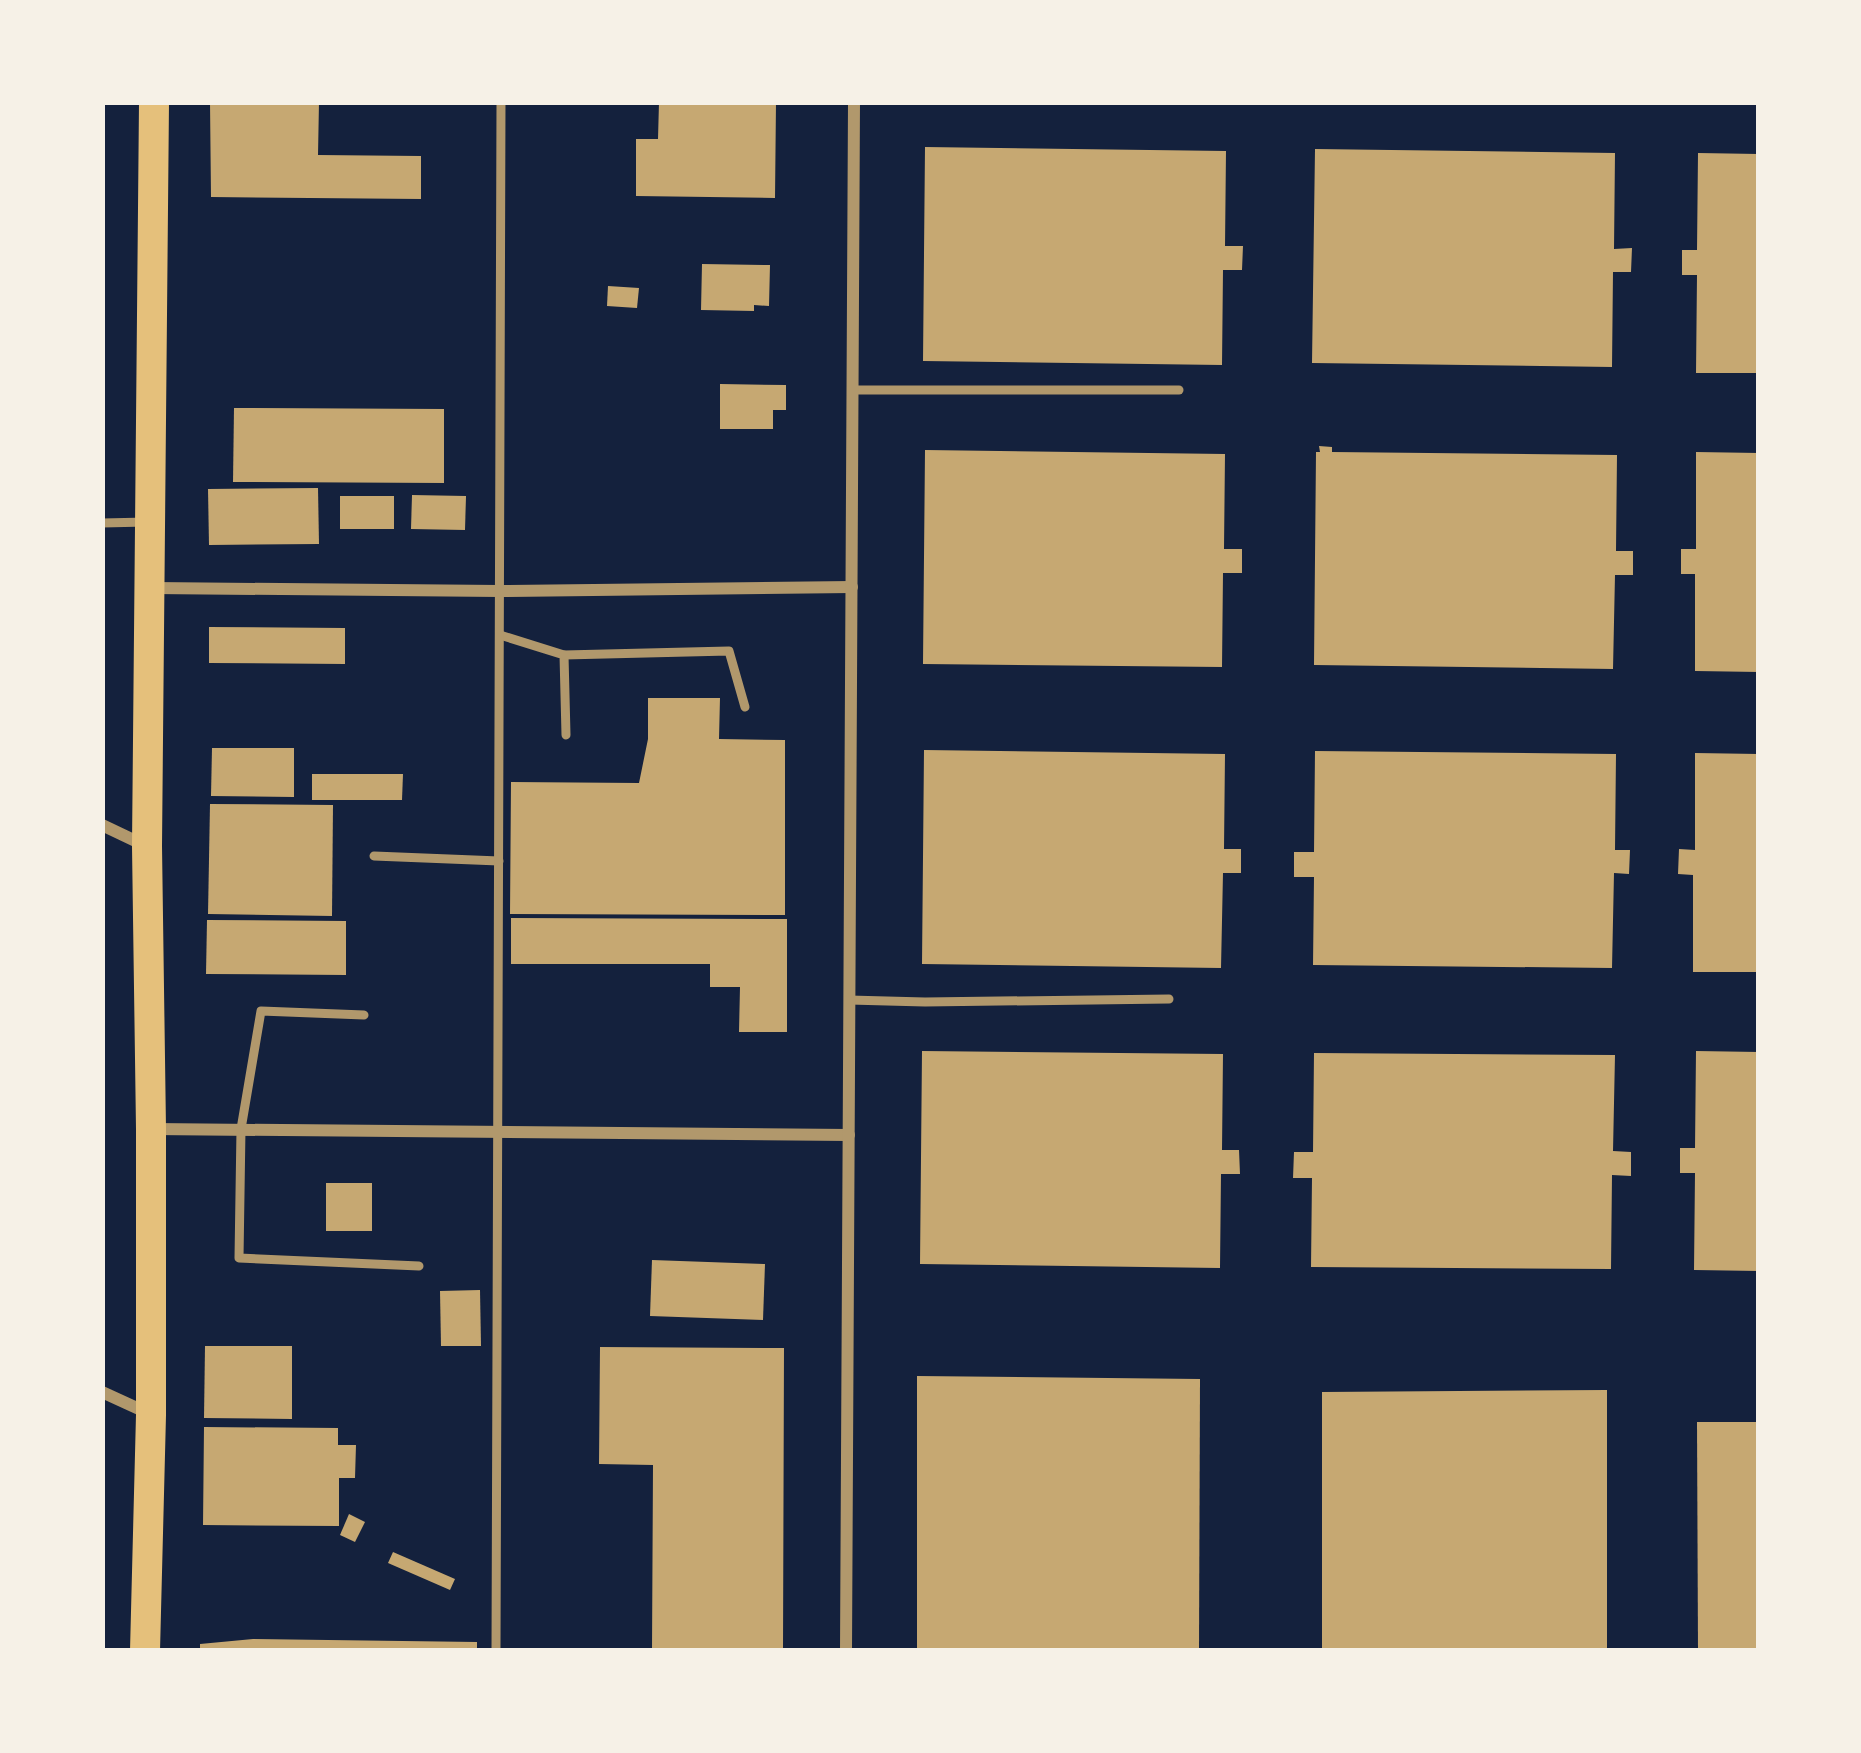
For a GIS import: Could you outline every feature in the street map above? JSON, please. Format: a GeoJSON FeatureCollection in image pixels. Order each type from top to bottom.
{"type":"FeatureCollection","features":[{"type":"Feature","properties":{"kind":"main road"},"geometry":{"type":"LineString","coordinates":[[145,1651],[151,1415],[147,847],[154,102]]}},
{"type":"Feature","properties":{"kind":"street"},"geometry":{"type":"LineString","coordinates":[[845,1651],[854,102]]}},
{"type":"Feature","properties":{"kind":"street"},"geometry":{"type":"LineString","coordinates":[[152,588],[852,587]]}},
{"type":"Feature","properties":{"kind":"street"},"geometry":{"type":"LineString","coordinates":[[102,825],[147,847]]}},
{"type":"Feature","properties":{"kind":"street"},"geometry":{"type":"LineString","coordinates":[[152,1129],[848,1135]]}},
{"type":"Feature","properties":{"kind":"street"},"geometry":{"type":"LineString","coordinates":[[102,1392],[151,1415]]}},
{"type":"Feature","properties":{"kind":"lane"},"geometry":{"type":"LineString","coordinates":[[496,1651],[501,102]]}},
{"type":"Feature","properties":{"kind":"lane"},"geometry":{"type":"LineString","coordinates":[[853,390],[1179,390]]}},
{"type":"Feature","properties":{"kind":"lane"},"geometry":{"type":"LineString","coordinates":[[102,523],[152,522]]}},
{"type":"Feature","properties":{"kind":"lane"},"geometry":{"type":"LineString","coordinates":[[500,635],[564,655],[729,651],[745,707]]}},
{"type":"Feature","properties":{"kind":"lane"},"geometry":{"type":"LineString","coordinates":[[564,655],[566,735]]}},
{"type":"Feature","properties":{"kind":"lane"},"geometry":{"type":"LineString","coordinates":[[374,856],[499,861]]}},
{"type":"Feature","properties":{"kind":"lane"},"geometry":{"type":"LineString","coordinates":[[850,1000],[1169,999]]}},
{"type":"Feature","properties":{"kind":"lane"},"geometry":{"type":"LineString","coordinates":[[364,1015],[261,1011],[241,1130],[239,1258],[419,1266]]}},
{"type":"Feature","properties":{"kind":"building"},"geometry":{"type":"Polygon","coordinates":[[[210,102],[319,102],[318,155],[421,156],[421,199],[211,197],[210,102]]]}},
{"type":"Feature","properties":{"kind":"building"},"geometry":{"type":"Polygon","coordinates":[[[659,102],[776,102],[775,198],[636,196],[636,139],[658,139],[659,102]]]}},
{"type":"Feature","properties":{"kind":"building"},"geometry":{"type":"Polygon","coordinates":[[[925,147],[1226,151],[1225,246],[1243,246],[1242,270],[1223,270],[1222,365],[923,361],[925,147]]]}},
{"type":"Feature","properties":{"kind":"building"},"geometry":{"type":"Polygon","coordinates":[[[1315,149],[1615,153],[1614,249],[1632,248],[1631,272],[1613,272],[1612,367],[1312,363],[1315,149]]]}},
{"type":"Feature","properties":{"kind":"building"},"geometry":{"type":"Polygon","coordinates":[[[1698,153],[1759,154],[1759,373],[1696,373],[1697,275],[1682,275],[1682,250],[1697,250],[1698,153]]]}},
{"type":"Feature","properties":{"kind":"building"},"geometry":{"type":"Polygon","coordinates":[[[702,264],[770,265],[769,306],[754,305],[754,311],[701,310],[702,264]]]}},
{"type":"Feature","properties":{"kind":"building"},"geometry":{"type":"Polygon","coordinates":[[[608,286],[639,288],[637,308],[607,306],[608,286]]]}},
{"type":"Feature","properties":{"kind":"building"},"geometry":{"type":"Polygon","coordinates":[[[720,384],[786,385],[786,410],[773,410],[773,429],[720,429],[720,384]]]}},
{"type":"Feature","properties":{"kind":"building"},"geometry":{"type":"Polygon","coordinates":[[[234,408],[444,409],[444,483],[233,482],[234,408]]]}},
{"type":"Feature","properties":{"kind":"building"},"geometry":{"type":"Polygon","coordinates":[[[1319,446],[1332,447],[1332,452],[1617,455],[1616,551],[1633,551],[1633,575],[1615,575],[1613,669],[1314,665],[1319,446]]]}},
{"type":"Feature","properties":{"kind":"building"},"geometry":{"type":"Polygon","coordinates":[[[925,450],[1225,454],[1224,549],[1242,549],[1242,573],[1223,573],[1222,667],[923,664],[925,450]]]}},
{"type":"Feature","properties":{"kind":"building"},"geometry":{"type":"Polygon","coordinates":[[[1696,452],[1759,453],[1759,672],[1695,671],[1695,574],[1681,574],[1681,549],[1696,549],[1696,452]]]}},
{"type":"Feature","properties":{"kind":"building"},"geometry":{"type":"Polygon","coordinates":[[[318,488],[319,544],[209,545],[208,489],[318,488]]]}},
{"type":"Feature","properties":{"kind":"building"},"geometry":{"type":"Polygon","coordinates":[[[412,495],[466,496],[465,530],[411,529],[412,495]]]}},
{"type":"Feature","properties":{"kind":"building"},"geometry":{"type":"Polygon","coordinates":[[[340,496],[394,496],[394,529],[340,529],[340,496]]]}},
{"type":"Feature","properties":{"kind":"building"},"geometry":{"type":"Polygon","coordinates":[[[209,627],[345,628],[345,664],[209,663],[209,627]]]}},
{"type":"Feature","properties":{"kind":"building"},"geometry":{"type":"Polygon","coordinates":[[[648,698],[720,698],[719,739],[785,740],[785,915],[510,914],[511,782],[639,783],[648,739],[648,698]]]}},
{"type":"Feature","properties":{"kind":"building"},"geometry":{"type":"Polygon","coordinates":[[[212,748],[294,748],[294,797],[211,796],[212,748]]]}},
{"type":"Feature","properties":{"kind":"building"},"geometry":{"type":"Polygon","coordinates":[[[924,750],[1225,754],[1224,849],[1241,849],[1241,873],[1223,873],[1221,968],[922,964],[924,750]]]}},
{"type":"Feature","properties":{"kind":"building"},"geometry":{"type":"Polygon","coordinates":[[[1315,751],[1616,754],[1615,850],[1630,850],[1629,874],[1614,873],[1612,968],[1313,965],[1314,877],[1294,877],[1294,852],[1314,852],[1315,751]]]}},
{"type":"Feature","properties":{"kind":"building"},"geometry":{"type":"Polygon","coordinates":[[[1695,753],[1759,754],[1759,972],[1693,972],[1693,875],[1678,874],[1679,849],[1695,850],[1695,753]]]}},
{"type":"Feature","properties":{"kind":"building"},"geometry":{"type":"Polygon","coordinates":[[[312,774],[403,774],[402,800],[312,800],[312,774]]]}},
{"type":"Feature","properties":{"kind":"building"},"geometry":{"type":"Polygon","coordinates":[[[210,804],[333,805],[332,916],[208,914],[210,804]]]}},
{"type":"Feature","properties":{"kind":"building"},"geometry":{"type":"Polygon","coordinates":[[[511,918],[787,919],[787,1032],[739,1032],[740,987],[710,987],[710,964],[511,964],[511,918]]]}},
{"type":"Feature","properties":{"kind":"building"},"geometry":{"type":"Polygon","coordinates":[[[207,920],[346,921],[346,975],[206,974],[207,920]]]}},
{"type":"Feature","properties":{"kind":"building"},"geometry":{"type":"Polygon","coordinates":[[[922,1051],[1223,1054],[1222,1150],[1239,1150],[1240,1174],[1221,1174],[1220,1268],[920,1264],[922,1051]]]}},
{"type":"Feature","properties":{"kind":"building"},"geometry":{"type":"Polygon","coordinates":[[[1696,1051],[1759,1052],[1759,1271],[1694,1270],[1695,1173],[1680,1173],[1680,1148],[1695,1148],[1696,1051]]]}},
{"type":"Feature","properties":{"kind":"building"},"geometry":{"type":"Polygon","coordinates":[[[1314,1053],[1615,1055],[1613,1151],[1631,1152],[1631,1176],[1612,1175],[1611,1269],[1311,1267],[1312,1178],[1293,1178],[1294,1152],[1313,1152],[1314,1053]]]}},
{"type":"Feature","properties":{"kind":"building"},"geometry":{"type":"Polygon","coordinates":[[[326,1183],[372,1183],[372,1231],[326,1231],[326,1183]]]}},
{"type":"Feature","properties":{"kind":"building"},"geometry":{"type":"Polygon","coordinates":[[[652,1260],[765,1264],[763,1320],[650,1316],[652,1260]]]}},
{"type":"Feature","properties":{"kind":"building"},"geometry":{"type":"Polygon","coordinates":[[[480,1290],[481,1346],[441,1346],[440,1291],[480,1290]]]}},
{"type":"Feature","properties":{"kind":"building"},"geometry":{"type":"Polygon","coordinates":[[[205,1346],[292,1346],[292,1419],[204,1418],[205,1346]]]}},
{"type":"Feature","properties":{"kind":"building"},"geometry":{"type":"Polygon","coordinates":[[[600,1347],[784,1348],[783,1651],[652,1651],[653,1465],[599,1464],[600,1347]]]}},
{"type":"Feature","properties":{"kind":"building"},"geometry":{"type":"Polygon","coordinates":[[[917,1376],[1200,1379],[1199,1651],[917,1651],[917,1376]]]}},
{"type":"Feature","properties":{"kind":"building"},"geometry":{"type":"Polygon","coordinates":[[[1607,1390],[1607,1651],[1322,1651],[1322,1392],[1607,1390]]]}},
{"type":"Feature","properties":{"kind":"building"},"geometry":{"type":"Polygon","coordinates":[[[1697,1422],[1759,1422],[1759,1651],[1698,1651],[1697,1422]]]}},
{"type":"Feature","properties":{"kind":"building"},"geometry":{"type":"Polygon","coordinates":[[[204,1427],[338,1428],[338,1445],[356,1445],[355,1478],[339,1478],[339,1526],[203,1525],[204,1427]]]}},
{"type":"Feature","properties":{"kind":"building"},"geometry":{"type":"Polygon","coordinates":[[[349,1514],[365,1522],[355,1542],[340,1535],[349,1514]]]}},
{"type":"Feature","properties":{"kind":"building"},"geometry":{"type":"Polygon","coordinates":[[[393,1552],[455,1579],[450,1590],[388,1563],[393,1552]]]}},
{"type":"Feature","properties":{"kind":"building"},"geometry":{"type":"Polygon","coordinates":[[[253,1639],[477,1642],[477,1651],[200,1651],[200,1644],[253,1639]]]}}]}
